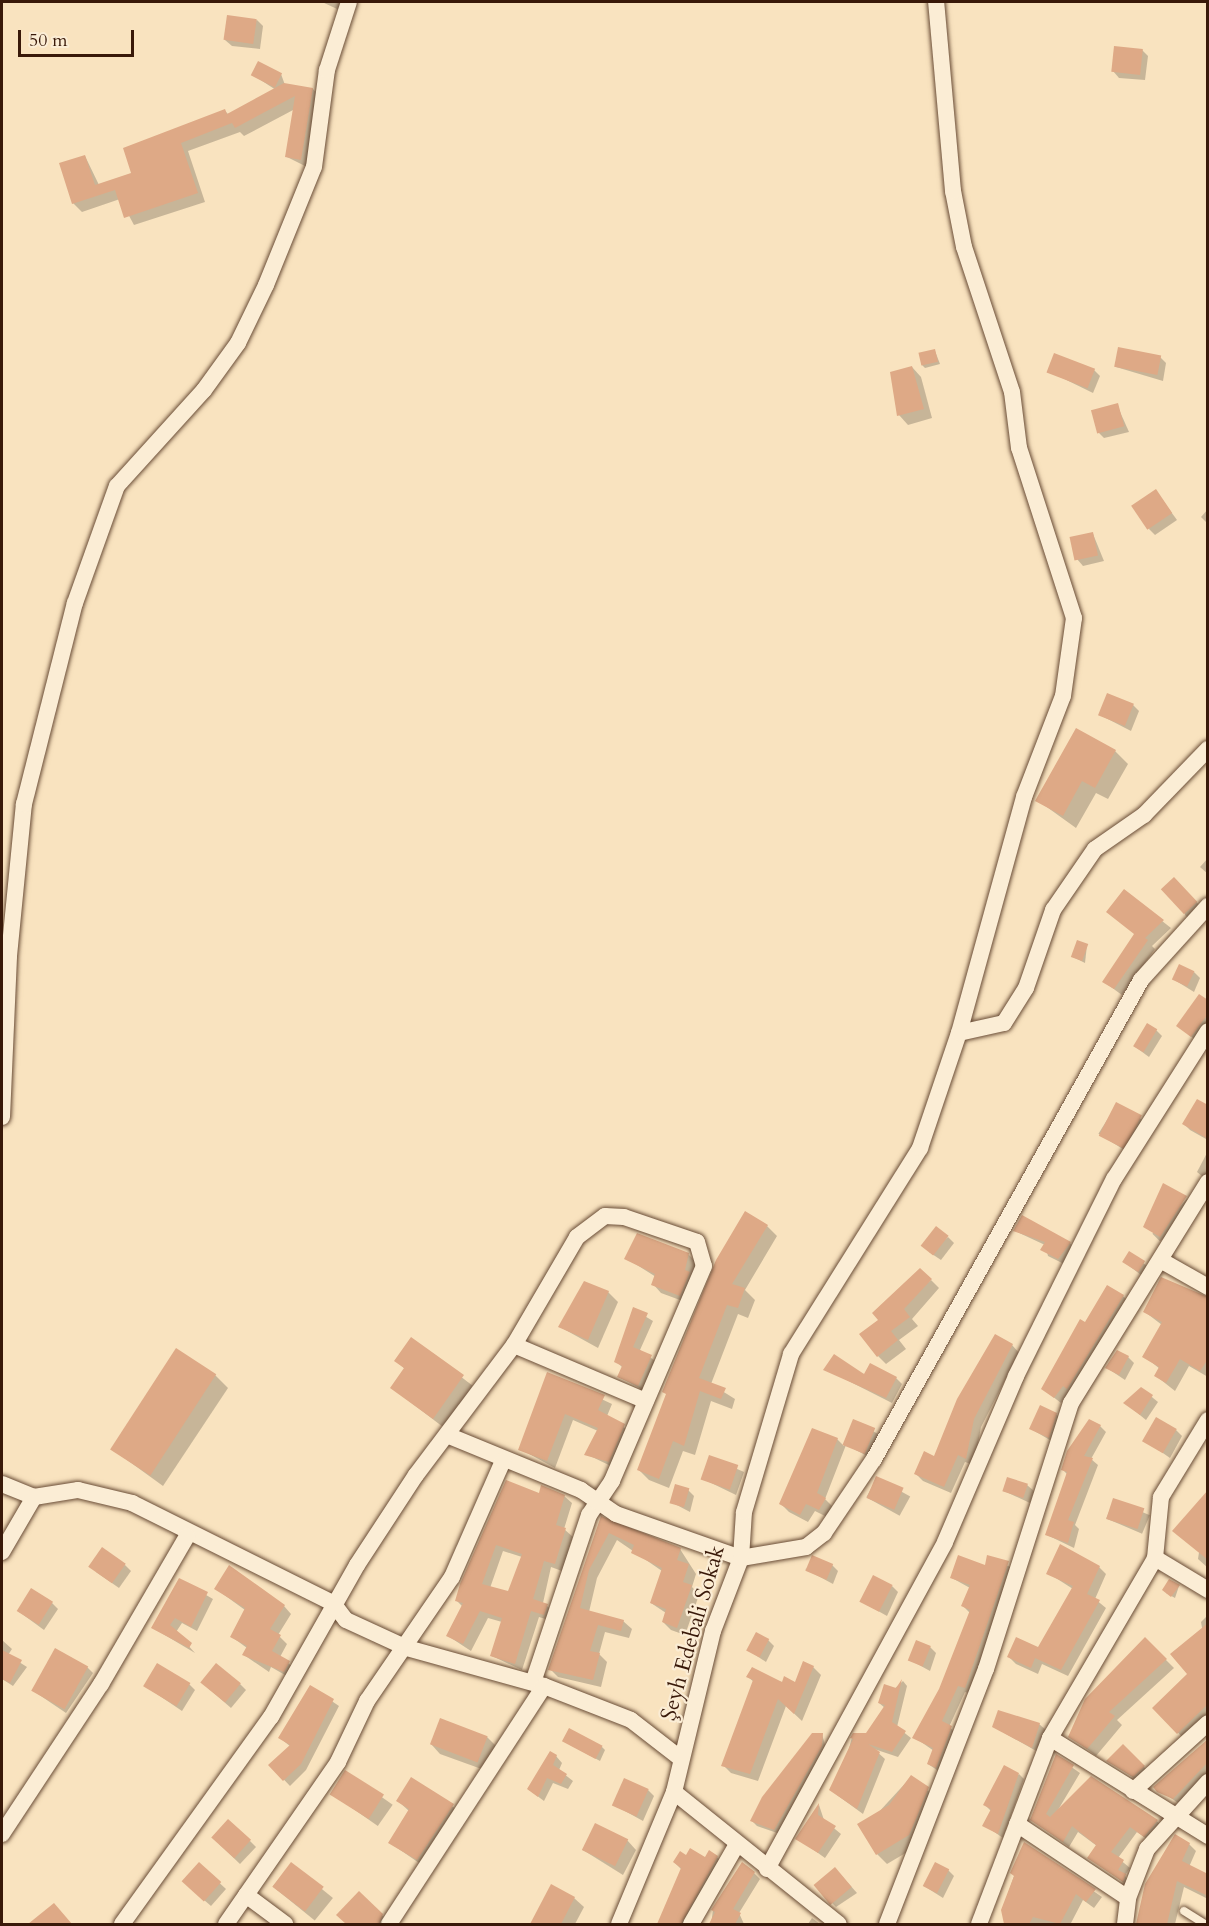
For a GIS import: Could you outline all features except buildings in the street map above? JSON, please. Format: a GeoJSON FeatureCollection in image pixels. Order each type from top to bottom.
{"type":"FeatureCollection","features":[{"type":"Feature","properties":{"kind":"street"},"geometry":{"type":"LineString","coordinates":[[2,1117],[9,945],[24,804],[75,603],[117,486],[204,390],[238,344],[266,285],[314,167],[327,70],[350,2]]}},
{"type":"Feature","properties":{"kind":"street","name":"Şeyh Edebali Sokak"},"geometry":{"type":"LineString","coordinates":[[619,1924],[674,1792],[680,1758],[713,1631],[741,1558],[744,1512],[791,1354],[920,1148],[959,1033],[1024,797],[1063,696],[1074,618],[1018,448],[1012,392],[964,247],[953,191],[936,2]]}},
{"type":"Feature","properties":{"kind":"street"},"geometry":{"type":"LineString","coordinates":[[959,1033],[1004,1023],[1026,988],[1053,910],[1095,849],[1151,809],[1208,749]]}},
{"type":"Feature","properties":{"kind":"street"},"geometry":{"type":"LineString","coordinates":[[447,1435],[503,1461],[600,1500],[616,1514],[741,1558],[806,1547],[824,1533],[983,1271],[1041,1152],[1096,1067],[1141,980],[1208,906]]}},
{"type":"Feature","properties":{"kind":"street"},"geometry":{"type":"LineString","coordinates":[[767,1869],[945,1542],[1016,1376],[1114,1179],[1208,1031]]}},
{"type":"Feature","properties":{"kind":"street"},"geometry":{"type":"LineString","coordinates":[[887,1924],[986,1670],[1071,1403],[1162,1261],[1208,1182]]}},
{"type":"Feature","properties":{"kind":"street"},"geometry":{"type":"LineString","coordinates":[[122,1924],[272,1717],[333,1604],[447,1435],[514,1345],[557,1269],[591,1223],[605,1216],[624,1217],[698,1242],[704,1266],[646,1401],[600,1500],[589,1515],[538,1684],[389,1924]]}},
{"type":"Feature","properties":{"kind":"street"},"geometry":{"type":"LineString","coordinates":[[1162,1261],[1208,1287]]}},
{"type":"Feature","properties":{"kind":"street"},"geometry":{"type":"LineString","coordinates":[[514,1345],[646,1401]]}},
{"type":"Feature","properties":{"kind":"street"},"geometry":{"type":"LineString","coordinates":[[979,1924],[1050,1738],[1155,1558],[1161,1497],[1208,1420]]}},
{"type":"Feature","properties":{"kind":"street"},"geometry":{"type":"LineString","coordinates":[[226,1924],[338,1762],[367,1701],[407,1648],[452,1577],[503,1461]]}},
{"type":"Feature","properties":{"kind":"street"},"geometry":{"type":"LineString","coordinates":[[2,1484],[34,1497]]}},
{"type":"Feature","properties":{"kind":"street"},"geometry":{"type":"LineString","coordinates":[[2,1552],[34,1497],[51,1491],[103,1493],[187,1536],[333,1604],[346,1620],[407,1648],[538,1684],[631,1720],[680,1758]]}},
{"type":"Feature","properties":{"kind":"street"},"geometry":{"type":"LineString","coordinates":[[2,1834],[101,1684],[187,1536]]}},
{"type":"Feature","properties":{"kind":"street"},"geometry":{"type":"LineString","coordinates":[[1155,1558],[1208,1590]]}},
{"type":"Feature","properties":{"kind":"street"},"geometry":{"type":"LineString","coordinates":[[1133,1791],[1208,1723]]}},
{"type":"Feature","properties":{"kind":"street"},"geometry":{"type":"LineString","coordinates":[[1050,1738],[1172,1817],[1208,1836]]}},
{"type":"Feature","properties":{"kind":"street"},"geometry":{"type":"LineString","coordinates":[[1125,1924],[1128,1898],[1147,1849],[1172,1817],[1208,1782]]}},
{"type":"Feature","properties":{"kind":"street"},"geometry":{"type":"LineString","coordinates":[[674,1792],[736,1846],[840,1924]]}},
{"type":"Feature","properties":{"kind":"street"},"geometry":{"type":"LineString","coordinates":[[1017,1824],[1128,1898]]}},
{"type":"Feature","properties":{"kind":"street"},"geometry":{"type":"LineString","coordinates":[[691,1924],[736,1846]]}},
{"type":"Feature","properties":{"kind":"street"},"geometry":{"type":"LineString","coordinates":[[246,1895],[285,1924]]}},
{"type":"Feature","properties":{"kind":"lane"},"geometry":{"type":"LineString","coordinates":[[1184,1911],[1205,1924]]}}]}
